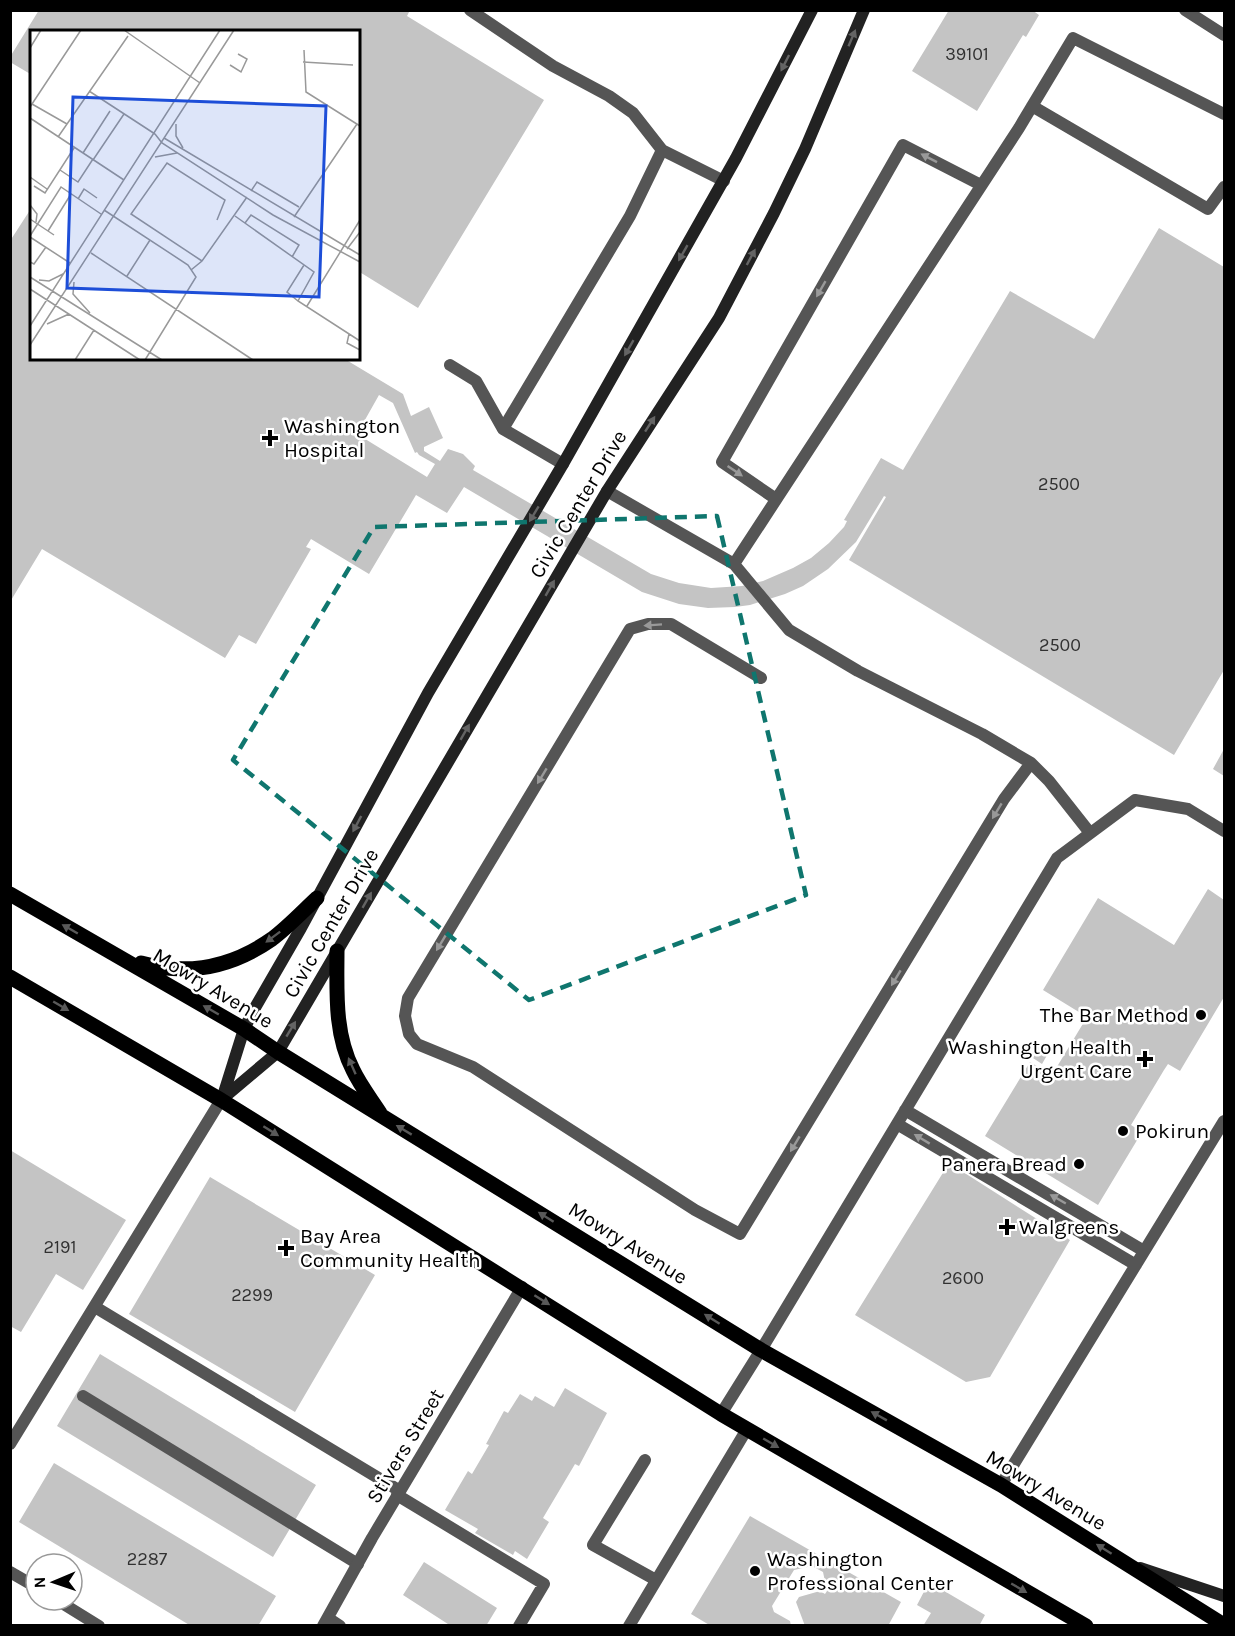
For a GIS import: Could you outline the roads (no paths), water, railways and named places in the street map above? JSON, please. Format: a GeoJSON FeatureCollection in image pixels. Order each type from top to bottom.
{"type":"FeatureCollection","features":[{"type":"Feature","properties":{"kind":"main road","name":"Civic Center Drive"},"geometry":{"type":"LineString","coordinates":[[221,1100],[244,1029],[428,693],[563,464],[724,181],[812,10]]}},
{"type":"Feature","properties":{"kind":"main road","name":"Civic Center Drive"},"geometry":{"type":"LineString","coordinates":[[221,1100],[278,1052],[607,491],[719,318],[805,149],[864,10]]}},
{"type":"Feature","properties":{"kind":"main road","name":"Mowry Avenue"},"geometry":{"type":"LineString","coordinates":[[10,894],[244,1029],[761,1350],[1001,1485],[1224,1625]]}},
{"type":"Feature","properties":{"kind":"main road"},"geometry":{"type":"LineString","coordinates":[[120,958],[179,970],[195,970],[227,962],[273,938],[317,898]]}},
{"type":"Feature","properties":{"kind":"main road"},"geometry":{"type":"LineString","coordinates":[[337,951],[337,1010],[340,1036],[352,1069],[381,1116]]}},
{"type":"Feature","properties":{"kind":"main road"},"geometry":{"type":"LineString","coordinates":[[10,976],[221,1100],[747,1429],[1068,1621],[1086,1626]]}},
{"type":"Feature","properties":{"kind":"main road"},"geometry":{"type":"LineString","coordinates":[[1128,1564],[1224,1596]]}},
{"type":"Feature","properties":{"kind":"street"},"geometry":{"type":"LineString","coordinates":[[470,10],[553,66],[609,96],[633,114],[662,150],[724,181]]}},
{"type":"Feature","properties":{"kind":"street"},"geometry":{"type":"LineString","coordinates":[[1185,10],[1224,35]]}},
{"type":"Feature","properties":{"kind":"street"},"geometry":{"type":"LineString","coordinates":[[734,564],[1032,106],[1073,38],[1224,114]]}},
{"type":"Feature","properties":{"kind":"street"},"geometry":{"type":"LineString","coordinates":[[1032,106],[1208,209],[1224,187]]}},
{"type":"Feature","properties":{"kind":"street"},"geometry":{"type":"LineString","coordinates":[[776,499],[722,462],[903,145],[981,185]]}},
{"type":"Feature","properties":{"kind":"street"},"geometry":{"type":"LineString","coordinates":[[503,429],[630,216],[662,150]]}},
{"type":"Feature","properties":{"kind":"street"},"geometry":{"type":"LineString","coordinates":[[450,365],[476,381],[503,429],[563,464]]}},
{"type":"Feature","properties":{"kind":"street"},"geometry":{"type":"LineString","coordinates":[[607,491],[734,564],[789,630],[858,671],[982,734],[1031,763],[1049,781],[1090,833]]}},
{"type":"Feature","properties":{"kind":"street"},"geometry":{"type":"LineString","coordinates":[[761,678],[671,624],[648,624],[630,629],[408,998],[405,1016],[409,1035],[417,1044],[472,1067],[695,1210],[740,1234],[1004,800],[1031,763]]}},
{"type":"Feature","properties":{"kind":"street"},"geometry":{"type":"LineString","coordinates":[[721,1413],[1058,858],[1135,800],[1188,809],[1224,831]]}},
{"type":"Feature","properties":{"kind":"street"},"geometry":{"type":"LineString","coordinates":[[10,1444],[221,1100]]}},
{"type":"Feature","properties":{"kind":"street"},"geometry":{"type":"LineString","coordinates":[[905,1110],[1144,1251]]}},
{"type":"Feature","properties":{"kind":"street"},"geometry":{"type":"LineString","coordinates":[[1001,1485],[1224,1121]]}},
{"type":"Feature","properties":{"kind":"street"},"geometry":{"type":"LineString","coordinates":[[897,1124],[1136,1264]]}},
{"type":"Feature","properties":{"kind":"street","name":"Stivers Street"},"geometry":{"type":"LineString","coordinates":[[326,1622],[399,1493],[522,1287]]}},
{"type":"Feature","properties":{"kind":"street"},"geometry":{"type":"LineString","coordinates":[[95,1307],[544,1584],[519,1626]]}},
{"type":"Feature","properties":{"kind":"street"},"geometry":{"type":"LineString","coordinates":[[83,1396],[358,1564]]}},
{"type":"Feature","properties":{"kind":"street"},"geometry":{"type":"LineString","coordinates":[[629,1626],[747,1429]]}},
{"type":"Feature","properties":{"kind":"street"},"geometry":{"type":"LineString","coordinates":[[645,1460],[593,1545],[656,1580]]}},
{"type":"Feature","properties":{"kind":"street"},"geometry":{"type":"LineString","coordinates":[[10,1572],[24,1580]]}},
{"type":"Feature","properties":{"kind":"street"},"geometry":{"type":"LineString","coordinates":[[76,1612],[99,1626]]}},
{"type":"Feature","properties":{"kind":"street"},"geometry":{"type":"LineString","coordinates":[[326,1622],[340,1626]]}},
{"type":"Feature","properties":{"kind":"place","name":"Washington Hospital"},"geometry":{"type":"Point","coordinates":[270,438]}},
{"type":"Feature","properties":{"kind":"place","name":"The Bar Method"},"geometry":{"type":"Point","coordinates":[1201,1015]}},
{"type":"Feature","properties":{"kind":"place","name":"Washington Health Urgent Care"},"geometry":{"type":"Point","coordinates":[1145,1059]}},
{"type":"Feature","properties":{"kind":"place","name":"Pokirun"},"geometry":{"type":"Point","coordinates":[1123,1131]}},
{"type":"Feature","properties":{"kind":"place","name":"Panera Bread"},"geometry":{"type":"Point","coordinates":[1079,1164]}},
{"type":"Feature","properties":{"kind":"place","name":"Walgreens"},"geometry":{"type":"Point","coordinates":[1007,1227]}},
{"type":"Feature","properties":{"kind":"place","name":"Bay Area Community Health"},"geometry":{"type":"Point","coordinates":[286,1248]}},
{"type":"Feature","properties":{"kind":"place","name":"Washington Professional Center"},"geometry":{"type":"Point","coordinates":[755,1571]}}]}
